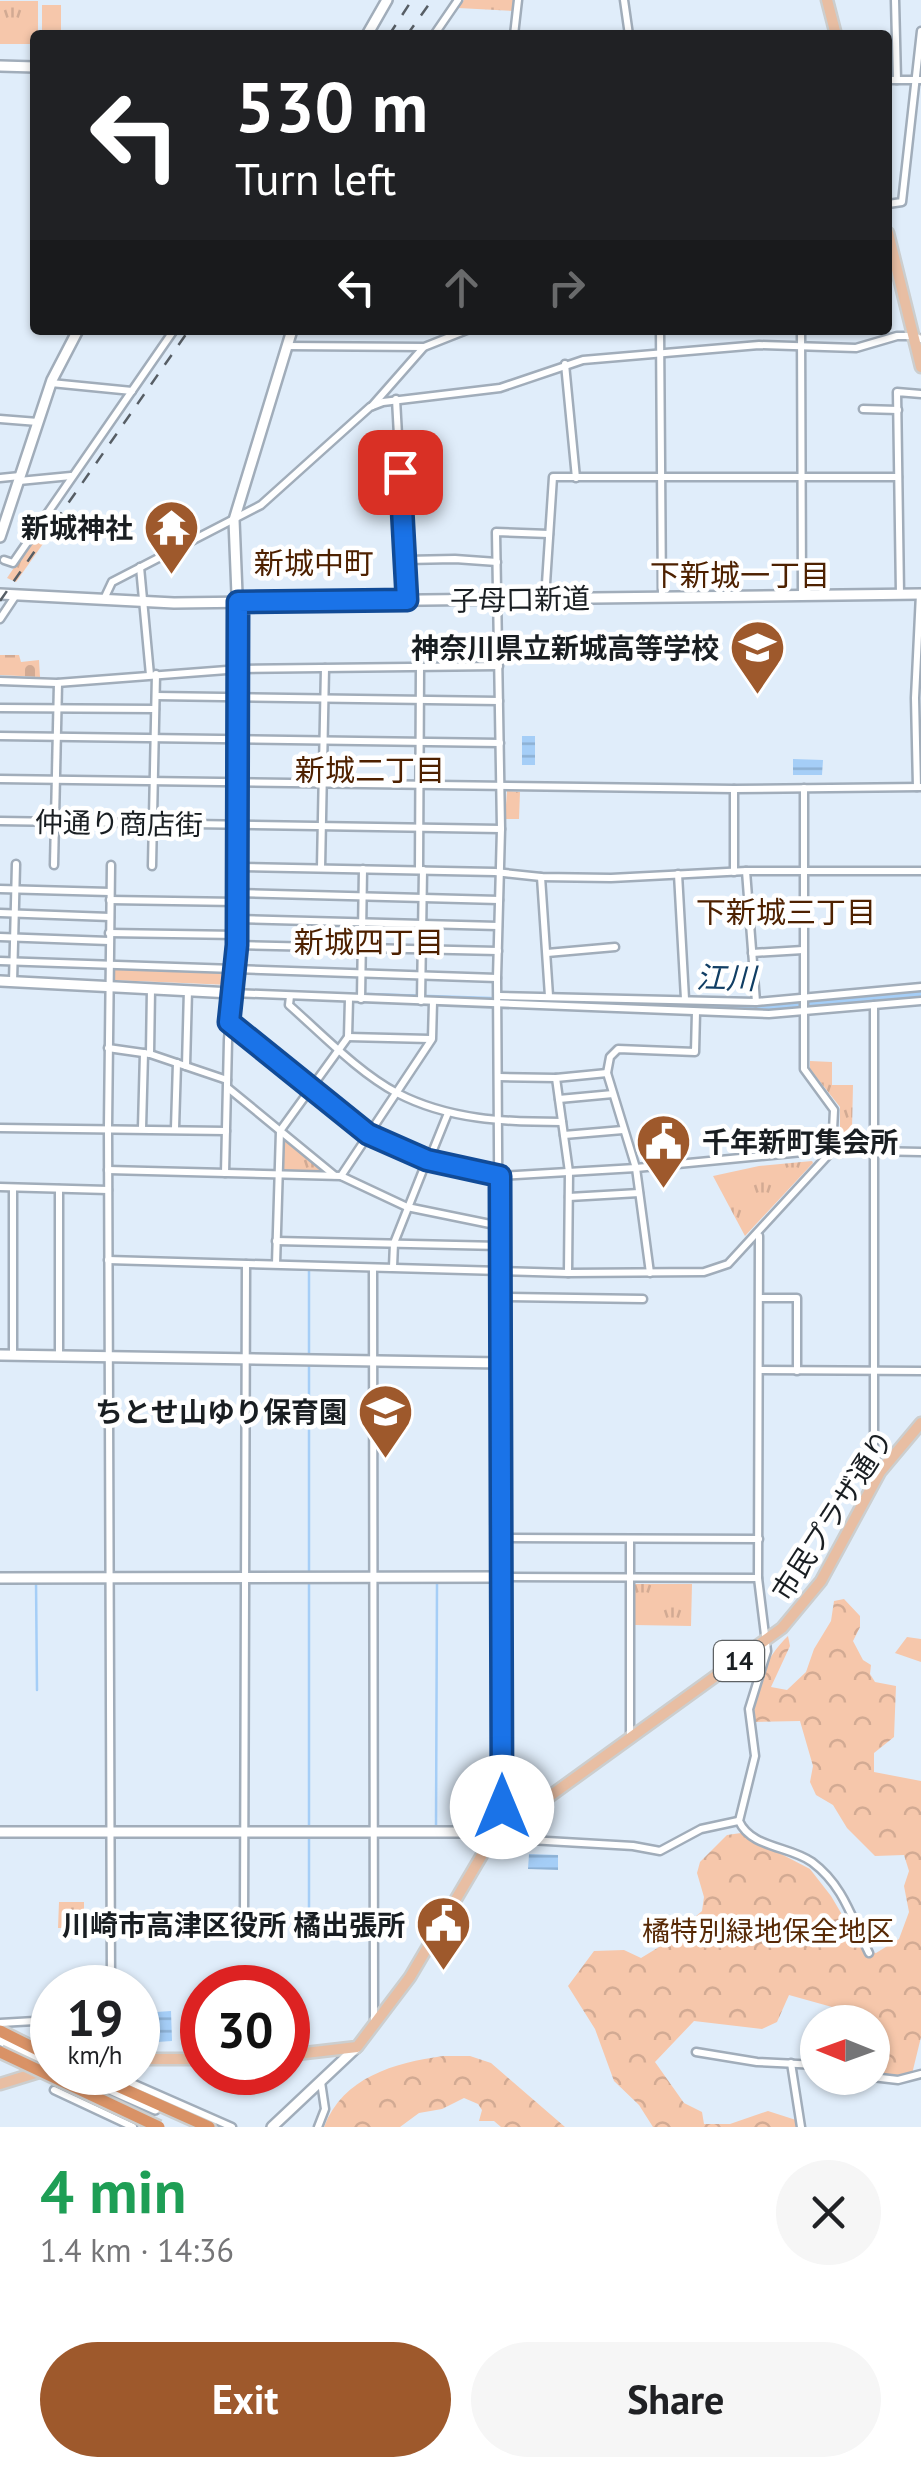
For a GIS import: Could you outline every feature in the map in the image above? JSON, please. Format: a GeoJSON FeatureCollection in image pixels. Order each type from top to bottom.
{"type":"FeatureCollection","features":[{"type":"Feature","properties":{"kind":"highway"},"geometry":{"type":"LineString","coordinates":[[0,2027],[30,2044]]}},
{"type":"Feature","properties":{"kind":"highway"},"geometry":{"type":"LineString","coordinates":[[0,2046],[159,2127]]}},
{"type":"Feature","properties":{"kind":"highway"},"geometry":{"type":"LineString","coordinates":[[137,2095],[209,2127]]}},
{"type":"Feature","properties":{"kind":"main road"},"geometry":{"type":"LineString","coordinates":[[826,0],[835,30]]}},
{"type":"Feature","properties":{"kind":"main road"},"geometry":{"type":"LineString","coordinates":[[892,247],[918,338],[921,368]]}},
{"type":"Feature","properties":{"kind":"main road","name":"市民プラザ通り"},"geometry":{"type":"LineString","coordinates":[[357,2046],[423,1957],[492,1838],[766,1642],[797,1613],[821,1580],[880,1472],[921,1423]]}},
{"type":"Feature","properties":{"kind":"main road"},"geometry":{"type":"LineString","coordinates":[[310,2051],[357,2046]]}},
{"type":"Feature","properties":{"kind":"main road"},"geometry":{"type":"LineString","coordinates":[[0,2084],[30,2074]]}},
{"type":"Feature","properties":{"kind":"street"},"geometry":{"type":"LineString","coordinates":[[370,30],[386,0]]}},
{"type":"Feature","properties":{"kind":"street"},"geometry":{"type":"LineString","coordinates":[[437,30],[458,0]]}},
{"type":"Feature","properties":{"kind":"street"},"geometry":{"type":"LineString","coordinates":[[515,30],[518,0]]}},
{"type":"Feature","properties":{"kind":"street"},"geometry":{"type":"LineString","coordinates":[[624,0],[628,30]]}},
{"type":"Feature","properties":{"kind":"street"},"geometry":{"type":"LineString","coordinates":[[895,0],[892,80],[919,80]]}},
{"type":"Feature","properties":{"kind":"street"},"geometry":{"type":"LineString","coordinates":[[892,203],[902,202],[919,80],[921,31]]}},
{"type":"Feature","properties":{"kind":"street"},"geometry":{"type":"LineString","coordinates":[[0,66],[30,67]]}},
{"type":"Feature","properties":{"kind":"street"},"geometry":{"type":"LineString","coordinates":[[0,537],[51,383],[75,335]]}},
{"type":"Feature","properties":{"kind":"street"},"geometry":{"type":"LineString","coordinates":[[4,560],[13,563],[171,335]]}},
{"type":"Feature","properties":{"kind":"street"},"geometry":{"type":"LineString","coordinates":[[225,1173],[229,1022],[237,940],[240,669],[234,520],[290,335]]}},
{"type":"Feature","properties":{"kind":"street"},"geometry":{"type":"LineString","coordinates":[[287,346],[424,347],[455,335]]}},
{"type":"Feature","properties":{"kind":"street"},"geometry":{"type":"LineString","coordinates":[[660,335],[662,598]]}},
{"type":"Feature","properties":{"kind":"street"},"geometry":{"type":"LineString","coordinates":[[801,335],[802,596]]}},
{"type":"Feature","properties":{"kind":"street"},"geometry":{"type":"LineString","coordinates":[[370,407],[396,399],[500,388],[565,364],[660,352],[745,346],[856,348],[897,336],[918,338]]}},
{"type":"Feature","properties":{"kind":"street"},"geometry":{"type":"LineString","coordinates":[[103,600],[112,582],[234,520],[277,493],[370,407],[424,347]]}},
{"type":"Feature","properties":{"kind":"street"},"geometry":{"type":"LineString","coordinates":[[565,364],[576,478]]}},
{"type":"Feature","properties":{"kind":"street"},"geometry":{"type":"LineString","coordinates":[[51,383],[132,391]]}},
{"type":"Feature","properties":{"kind":"street"},"geometry":{"type":"LineString","coordinates":[[900,594],[898,392],[921,394]]}},
{"type":"Feature","properties":{"kind":"street"},"geometry":{"type":"LineString","coordinates":[[396,399],[407,600]]}},
{"type":"Feature","properties":{"kind":"street"},"geometry":{"type":"LineString","coordinates":[[862,410],[898,410]]}},
{"type":"Feature","properties":{"kind":"street"},"geometry":{"type":"LineString","coordinates":[[0,419],[38,422]]}},
{"type":"Feature","properties":{"kind":"street"},"geometry":{"type":"LineString","coordinates":[[0,478],[72,476]]}},
{"type":"Feature","properties":{"kind":"street"},"geometry":{"type":"LineString","coordinates":[[545,599],[553,478],[898,477]]}},
{"type":"Feature","properties":{"kind":"street"},"geometry":{"type":"LineString","coordinates":[[506,1826],[502,1807],[497,978],[502,829],[496,532],[549,534]]}},
{"type":"Feature","properties":{"kind":"street"},"geometry":{"type":"LineString","coordinates":[[405,560],[455,558],[497,562]]}},
{"type":"Feature","properties":{"kind":"street"},"geometry":{"type":"LineString","coordinates":[[140,568],[156,696],[152,866]]}},
{"type":"Feature","properties":{"kind":"street","name":"子母口新道"},"geometry":{"type":"LineString","coordinates":[[0,594],[143,602],[238,602],[921,594]]}},
{"type":"Feature","properties":{"kind":"street"},"geometry":{"type":"LineString","coordinates":[[0,779],[919,787],[915,698],[921,594]]}},
{"type":"Feature","properties":{"kind":"street"},"geometry":{"type":"LineString","coordinates":[[0,619],[16,595]]}},
{"type":"Feature","properties":{"kind":"street"},"geometry":{"type":"LineString","coordinates":[[420,666],[421,1001]]}},
{"type":"Feature","properties":{"kind":"street"},"geometry":{"type":"LineString","coordinates":[[0,681],[58,683],[240,669],[499,666]]}},
{"type":"Feature","properties":{"kind":"street"},"geometry":{"type":"LineString","coordinates":[[321,868],[325,668]]}},
{"type":"Feature","properties":{"kind":"street"},"geometry":{"type":"LineString","coordinates":[[54,864],[58,683]]}},
{"type":"Feature","properties":{"kind":"street"},"geometry":{"type":"LineString","coordinates":[[156,696],[500,702]]}},
{"type":"Feature","properties":{"kind":"street"},"geometry":{"type":"LineString","coordinates":[[0,708],[156,709]]}},
{"type":"Feature","properties":{"kind":"street"},"geometry":{"type":"LineString","coordinates":[[0,736],[500,743]]}},
{"type":"Feature","properties":{"kind":"street"},"geometry":{"type":"LineString","coordinates":[[734,788],[734,872]]}},
{"type":"Feature","properties":{"kind":"street"},"geometry":{"type":"LineString","coordinates":[[108,1260],[568,1273],[650,1273],[719,1269],[728,1264],[832,1151],[834,1110],[804,1069],[804,788]]}},
{"type":"Feature","properties":{"kind":"street","name":"仲通り商店街"},"geometry":{"type":"LineString","coordinates":[[0,821],[502,829]]}},
{"type":"Feature","properties":{"kind":"street"},"geometry":{"type":"LineString","coordinates":[[13,982],[16,864]]}},
{"type":"Feature","properties":{"kind":"street"},"geometry":{"type":"LineString","coordinates":[[110,866],[111,1965]]}},
{"type":"Feature","properties":{"kind":"street"},"geometry":{"type":"LineString","coordinates":[[238,867],[500,872],[541,877],[921,871]]}},
{"type":"Feature","properties":{"kind":"street"},"geometry":{"type":"LineString","coordinates":[[361,999],[363,869]]}},
{"type":"Feature","properties":{"kind":"street"},"geometry":{"type":"LineString","coordinates":[[746,871],[756,1002]]}},
{"type":"Feature","properties":{"kind":"street"},"geometry":{"type":"LineString","coordinates":[[650,1273],[636,1168],[607,1073],[610,1056],[618,1049],[695,1052],[678,874]]}},
{"type":"Feature","properties":{"kind":"street"},"geometry":{"type":"LineString","coordinates":[[541,877],[549,996]]}},
{"type":"Feature","properties":{"kind":"street"},"geometry":{"type":"LineString","coordinates":[[0,889],[110,896],[499,900]]}},
{"type":"Feature","properties":{"kind":"street"},"geometry":{"type":"LineString","coordinates":[[0,913],[110,917]]}},
{"type":"Feature","properties":{"kind":"street"},"geometry":{"type":"LineString","coordinates":[[237,919],[498,926]]}},
{"type":"Feature","properties":{"kind":"street"},"geometry":{"type":"LineString","coordinates":[[0,937],[237,940],[498,952]]}},
{"type":"Feature","properties":{"kind":"street"},"geometry":{"type":"LineString","coordinates":[[546,954],[614,947]]}},
{"type":"Feature","properties":{"kind":"street"},"geometry":{"type":"LineString","coordinates":[[752,953],[804,950]]}},
{"type":"Feature","properties":{"kind":"street"},"geometry":{"type":"LineString","coordinates":[[0,961],[497,978]]}},
{"type":"Feature","properties":{"kind":"street"},"geometry":{"type":"LineString","coordinates":[[0,981],[349,999],[769,1014],[921,1001]]}},
{"type":"Feature","properties":{"kind":"street"},"geometry":{"type":"LineString","coordinates":[[498,996],[756,1002],[921,987]]}},
{"type":"Feature","properties":{"kind":"street"},"geometry":{"type":"LineString","coordinates":[[142,1128],[151,988]]}},
{"type":"Feature","properties":{"kind":"street"},"geometry":{"type":"LineString","coordinates":[[186,1066],[188,990]]}},
{"type":"Feature","properties":{"kind":"street"},"geometry":{"type":"LineString","coordinates":[[290,996],[289,1005],[396,1092],[448,1113],[500,1122],[562,1122]]}},
{"type":"Feature","properties":{"kind":"street"},"geometry":{"type":"LineString","coordinates":[[276,1264],[280,1132],[348,1037],[349,999]]}},
{"type":"Feature","properties":{"kind":"street"},"geometry":{"type":"LineString","coordinates":[[338,1176],[432,1039],[433,1002]]}},
{"type":"Feature","properties":{"kind":"street"},"geometry":{"type":"LineString","coordinates":[[874,1005],[874,1449],[880,1472]]}},
{"type":"Feature","properties":{"kind":"street"},"geometry":{"type":"LineString","coordinates":[[229,1022],[368,1134],[428,1160],[500,1176],[832,1151],[921,1152]]}},
{"type":"Feature","properties":{"kind":"street"},"geometry":{"type":"LineString","coordinates":[[348,1037],[432,1039]]}},
{"type":"Feature","properties":{"kind":"street"},"geometry":{"type":"LineString","coordinates":[[108,1048],[147,1053],[227,1084],[280,1132],[338,1176],[407,1207],[500,1226]]}},
{"type":"Feature","properties":{"kind":"street"},"geometry":{"type":"LineString","coordinates":[[175,1128],[177,1063]]}},
{"type":"Feature","properties":{"kind":"street"},"geometry":{"type":"LineString","coordinates":[[499,1077],[556,1078],[607,1073]]}},
{"type":"Feature","properties":{"kind":"street"},"geometry":{"type":"LineString","coordinates":[[556,1078],[569,1172],[568,1273]]}},
{"type":"Feature","properties":{"kind":"street"},"geometry":{"type":"LineString","coordinates":[[559,1099],[613,1094]]}},
{"type":"Feature","properties":{"kind":"street"},"geometry":{"type":"LineString","coordinates":[[394,1268],[394,1243],[448,1113]]}},
{"type":"Feature","properties":{"kind":"street"},"geometry":{"type":"LineString","coordinates":[[0,1128],[226,1131]]}},
{"type":"Feature","properties":{"kind":"street"},"geometry":{"type":"LineString","coordinates":[[564,1135],[624,1130]]}},
{"type":"Feature","properties":{"kind":"street"},"geometry":{"type":"LineString","coordinates":[[108,1170],[338,1176]]}},
{"type":"Feature","properties":{"kind":"street"},"geometry":{"type":"LineString","coordinates":[[0,1188],[108,1190]]}},
{"type":"Feature","properties":{"kind":"street"},"geometry":{"type":"LineString","coordinates":[[13,1188],[13,1355]]}},
{"type":"Feature","properties":{"kind":"street"},"geometry":{"type":"LineString","coordinates":[[59,1189],[59,1356]]}},
{"type":"Feature","properties":{"kind":"street"},"geometry":{"type":"LineString","coordinates":[[569,1197],[639,1193]]}},
{"type":"Feature","properties":{"kind":"street"},"geometry":{"type":"LineString","coordinates":[[759,1234],[758,1578],[767,1652],[748,1709],[755,1756],[738,1821],[754,1838],[802,1856],[826,1874],[846,1899],[869,1953]]}},
{"type":"Feature","properties":{"kind":"street"},"geometry":{"type":"LineString","coordinates":[[276,1241],[500,1246]]}},
{"type":"Feature","properties":{"kind":"street"},"geometry":{"type":"LineString","coordinates":[[244,1920],[246,1264]]}},
{"type":"Feature","properties":{"kind":"street"},"geometry":{"type":"LineString","coordinates":[[373,1268],[374,2026]]}},
{"type":"Feature","properties":{"kind":"street"},"geometry":{"type":"LineString","coordinates":[[501,1297],[644,1298]]}},
{"type":"Feature","properties":{"kind":"street"},"geometry":{"type":"LineString","coordinates":[[761,1298],[797,1298],[796,1371]]}},
{"type":"Feature","properties":{"kind":"street"},"geometry":{"type":"LineString","coordinates":[[0,1355],[502,1363]]}},
{"type":"Feature","properties":{"kind":"street"},"geometry":{"type":"LineString","coordinates":[[760,1370],[921,1371]]}},
{"type":"Feature","properties":{"kind":"street"},"geometry":{"type":"LineString","coordinates":[[502,1538],[759,1539]]}},
{"type":"Feature","properties":{"kind":"street"},"geometry":{"type":"LineString","coordinates":[[630,1538],[630,1737]]}},
{"type":"Feature","properties":{"kind":"street"},"geometry":{"type":"LineString","coordinates":[[0,1578],[758,1578]]}},
{"type":"Feature","properties":{"kind":"street"},"geometry":{"type":"LineString","coordinates":[[0,1832],[482,1832],[492,1838],[660,1851],[701,1829],[738,1821]]}},
{"type":"Feature","properties":{"kind":"street"},"geometry":{"type":"LineString","coordinates":[[0,2027],[30,2023]]}},
{"type":"Feature","properties":{"kind":"street"},"geometry":{"type":"LineString","coordinates":[[0,2046],[30,2059]]}},
{"type":"Feature","properties":{"kind":"street","name":"市民プラザ通り"},"geometry":{"type":"LineString","coordinates":[[272,2127],[357,2046]]}},
{"type":"Feature","properties":{"kind":"street"},"geometry":{"type":"LineString","coordinates":[[696,2052],[758,2062],[800,2064]]}},
{"type":"Feature","properties":{"kind":"street"},"geometry":{"type":"LineString","coordinates":[[791,2063],[800,2127]]}},
{"type":"Feature","properties":{"kind":"street"},"geometry":{"type":"LineString","coordinates":[[890,2079],[921,2074]]}},
{"type":"Feature","properties":{"kind":"street"},"geometry":{"type":"LineString","coordinates":[[318,2127],[326,2110],[321,2082]]}},
{"type":"Feature","properties":{"kind":"street"},"geometry":{"type":"LineString","coordinates":[[63,2095],[116,2123],[133,2127]]}},
{"type":"Feature","properties":{"kind":"street"},"geometry":{"type":"LineString","coordinates":[[101,2095],[170,2127]]}},
{"type":"Feature","properties":{"kind":"street"},"geometry":{"type":"LineString","coordinates":[[124,2095],[200,2127]]}},
{"type":"Feature","properties":{"kind":"street"},"geometry":{"type":"LineString","coordinates":[[159,2095],[232,2127]]}},
{"type":"Feature","properties":{"kind":"street"},"geometry":{"type":"LineString","coordinates":[[116,2103],[116,2123]]}},
{"type":"Feature","properties":{"kind":"green space"},"geometry":{"type":"Polygon","coordinates":[[[464,0],[515,0],[514,11],[458,8],[464,0]]]}},
{"type":"Feature","properties":{"kind":"green space"},"geometry":{"type":"Polygon","coordinates":[[[0,1],[38,1],[38,30],[30,30],[30,44],[0,44],[0,1]]]}},
{"type":"Feature","properties":{"kind":"green space"},"geometry":{"type":"Polygon","coordinates":[[[42,5],[61,5],[61,30],[42,30],[42,5]]]}},
{"type":"Feature","properties":{"kind":"green space"},"geometry":{"type":"Polygon","coordinates":[[[36,535],[45,541],[16,582],[7,578],[36,535]]]}},
{"type":"Feature","properties":{"kind":"green space"},"geometry":{"type":"Polygon","coordinates":[[[0,655],[19,655],[21,662],[39,660],[40,677],[0,675],[0,655]]]}},
{"type":"Feature","properties":{"kind":"green space"},"geometry":{"type":"Polygon","coordinates":[[[507,791],[520,792],[519,819],[505,819],[507,791]]]}},
{"type":"Feature","properties":{"kind":"green space"},"geometry":{"type":"Polygon","coordinates":[[[112,968],[230,972],[230,985],[112,980],[112,968]]]}},
{"type":"Feature","properties":{"kind":"green space"},"geometry":{"type":"Polygon","coordinates":[[[810,1061],[832,1062],[832,1085],[853,1085],[848,1145],[840,1141],[840,1107],[810,1069],[810,1061]]]}},
{"type":"Feature","properties":{"kind":"green space"},"geometry":{"type":"Polygon","coordinates":[[[285,1138],[322,1172],[283,1171],[281,1140],[285,1138]]]}},
{"type":"Feature","properties":{"kind":"green space"},"geometry":{"type":"Polygon","coordinates":[[[813,1163],[745,1236],[713,1176],[813,1163]]]}},
{"type":"Feature","properties":{"kind":"green space"},"geometry":{"type":"Polygon","coordinates":[[[635,1584],[692,1584],[691,1626],[634,1625],[635,1584]]]}},
{"type":"Feature","properties":{"kind":"green space","name":"橘特別緑地保全地区"},"geometry":{"type":"Polygon","coordinates":[[[844,1599],[860,1616],[853,1641],[863,1660],[871,1665],[870,1674],[875,1682],[896,1686],[894,1737],[874,1753],[874,1772],[921,1781],[921,2037],[912,2074],[890,2076],[890,2005],[825,2005],[789,1995],[777,2022],[762,2029],[694,2021],[655,2062],[684,2103],[702,2112],[704,2124],[730,2124],[768,2111],[796,2120],[797,2127],[653,2127],[639,2105],[614,2081],[595,2029],[568,1986],[594,1951],[624,1950],[641,1958],[702,1911],[704,1897],[697,1873],[700,1862],[727,1835],[741,1833],[810,1869],[863,1950],[876,1953],[899,1939],[909,1912],[904,1886],[909,1871],[904,1855],[875,1856],[847,1828],[833,1805],[816,1795],[810,1782],[813,1766],[800,1721],[751,1722],[762,1675],[773,1654],[788,1636],[790,1646],[771,1687],[787,1690],[806,1672],[831,1621],[834,1601],[844,1599]]]}},
{"type":"Feature","properties":{"kind":"green space"},"geometry":{"type":"Polygon","coordinates":[[[907,1637],[921,1639],[921,1662],[895,1653],[907,1637]]]}},
{"type":"Feature","properties":{"kind":"green space"},"geometry":{"type":"Polygon","coordinates":[[[59,1902],[84,1902],[84,1914],[103,1915],[104,1928],[58,1928],[59,1902]]]}},
{"type":"Feature","properties":{"kind":"green space"},"geometry":{"type":"Polygon","coordinates":[[[443,2056],[470,2056],[491,2063],[565,2127],[501,2127],[494,2121],[479,2121],[482,2110],[464,2098],[442,2109],[419,2113],[400,2127],[324,2127],[344,2096],[372,2075],[443,2056]]]}},
{"type":"Feature","properties":{"kind":"water"},"geometry":{"type":"Polygon","coordinates":[[[522,736],[535,736],[535,765],[522,765],[522,736]]]}},
{"type":"Feature","properties":{"kind":"water"},"geometry":{"type":"Polygon","coordinates":[[[793,759],[823,760],[822,775],[793,775],[793,759]]]}},
{"type":"Feature","properties":{"kind":"water"},"geometry":{"type":"Polygon","coordinates":[[[529,1854],[558,1855],[558,1870],[528,1869],[529,1854]]]}},
{"type":"Feature","properties":{"kind":"water"},"geometry":{"type":"Polygon","coordinates":[[[171,2011],[172,2041],[160,2042],[160,2012],[171,2011]]]}},
{"type":"Feature","properties":{"kind":"waterway"},"geometry":{"type":"LineString","coordinates":[[368,994],[491,998]]}},
{"type":"Feature","properties":{"kind":"waterway","name":"江川"},"geometry":{"type":"LineString","coordinates":[[540,1000],[757,1007],[921,994]]}},
{"type":"Feature","properties":{"kind":"waterway"},"geometry":{"type":"LineString","coordinates":[[309,1271],[309,1356]]}},
{"type":"Feature","properties":{"kind":"waterway"},"geometry":{"type":"LineString","coordinates":[[309,1364],[309,1917]]}},
{"type":"Feature","properties":{"kind":"waterway"},"geometry":{"type":"LineString","coordinates":[[36,1581],[37,1690]]}},
{"type":"Feature","properties":{"kind":"waterway"},"geometry":{"type":"LineString","coordinates":[[436,1827],[437,1584]]}},
{"type":"Feature","properties":{"kind":"railway"},"geometry":{"type":"LineString","coordinates":[[392,30],[412,0]]}},
{"type":"Feature","properties":{"kind":"railway"},"geometry":{"type":"LineString","coordinates":[[411,30],[432,0]]}},
{"type":"Feature","properties":{"kind":"railway"},"geometry":{"type":"LineString","coordinates":[[0,601],[186,335]]}},
{"type":"Feature","properties":{"kind":"place","name":"新城神社"},"geometry":{"type":"Point","coordinates":[172,576]}},
{"type":"Feature","properties":{"kind":"place","name":"神奈川県立新城高等学校"},"geometry":{"type":"Point","coordinates":[758,696]}},
{"type":"Feature","properties":{"kind":"place","name":"千年新町集会所"},"geometry":{"type":"Point","coordinates":[663,1190]}},
{"type":"Feature","properties":{"kind":"place","name":"ちとせ山ゆり保育園"},"geometry":{"type":"Point","coordinates":[386,1460]}},
{"type":"Feature","properties":{"kind":"place","name":"川崎市高津区役所 橘出張所"},"geometry":{"type":"Point","coordinates":[444,1973]}},
{"type":"Feature","properties":{"kind":"district","name":"新城中町"},"geometry":{"type":"Point","coordinates":[314,562]}},
{"type":"Feature","properties":{"kind":"district","name":"下新城一丁目"},"geometry":{"type":"Point","coordinates":[740,574]}},
{"type":"Feature","properties":{"kind":"district","name":"新城二丁目"},"geometry":{"type":"Point","coordinates":[370,769]}},
{"type":"Feature","properties":{"kind":"district","name":"下新城三丁目"},"geometry":{"type":"Point","coordinates":[786,911]}},
{"type":"Feature","properties":{"kind":"district","name":"新城四丁目"},"geometry":{"type":"Point","coordinates":[369,941]}},
{"type":"Feature","properties":{"kind":"route"},"geometry":{"type":"LineString","coordinates":[[400,472],[407,600],[238,602],[237,945],[229,1022],[368,1134],[427,1160],[500,1176],[502,1807]]}}]}
